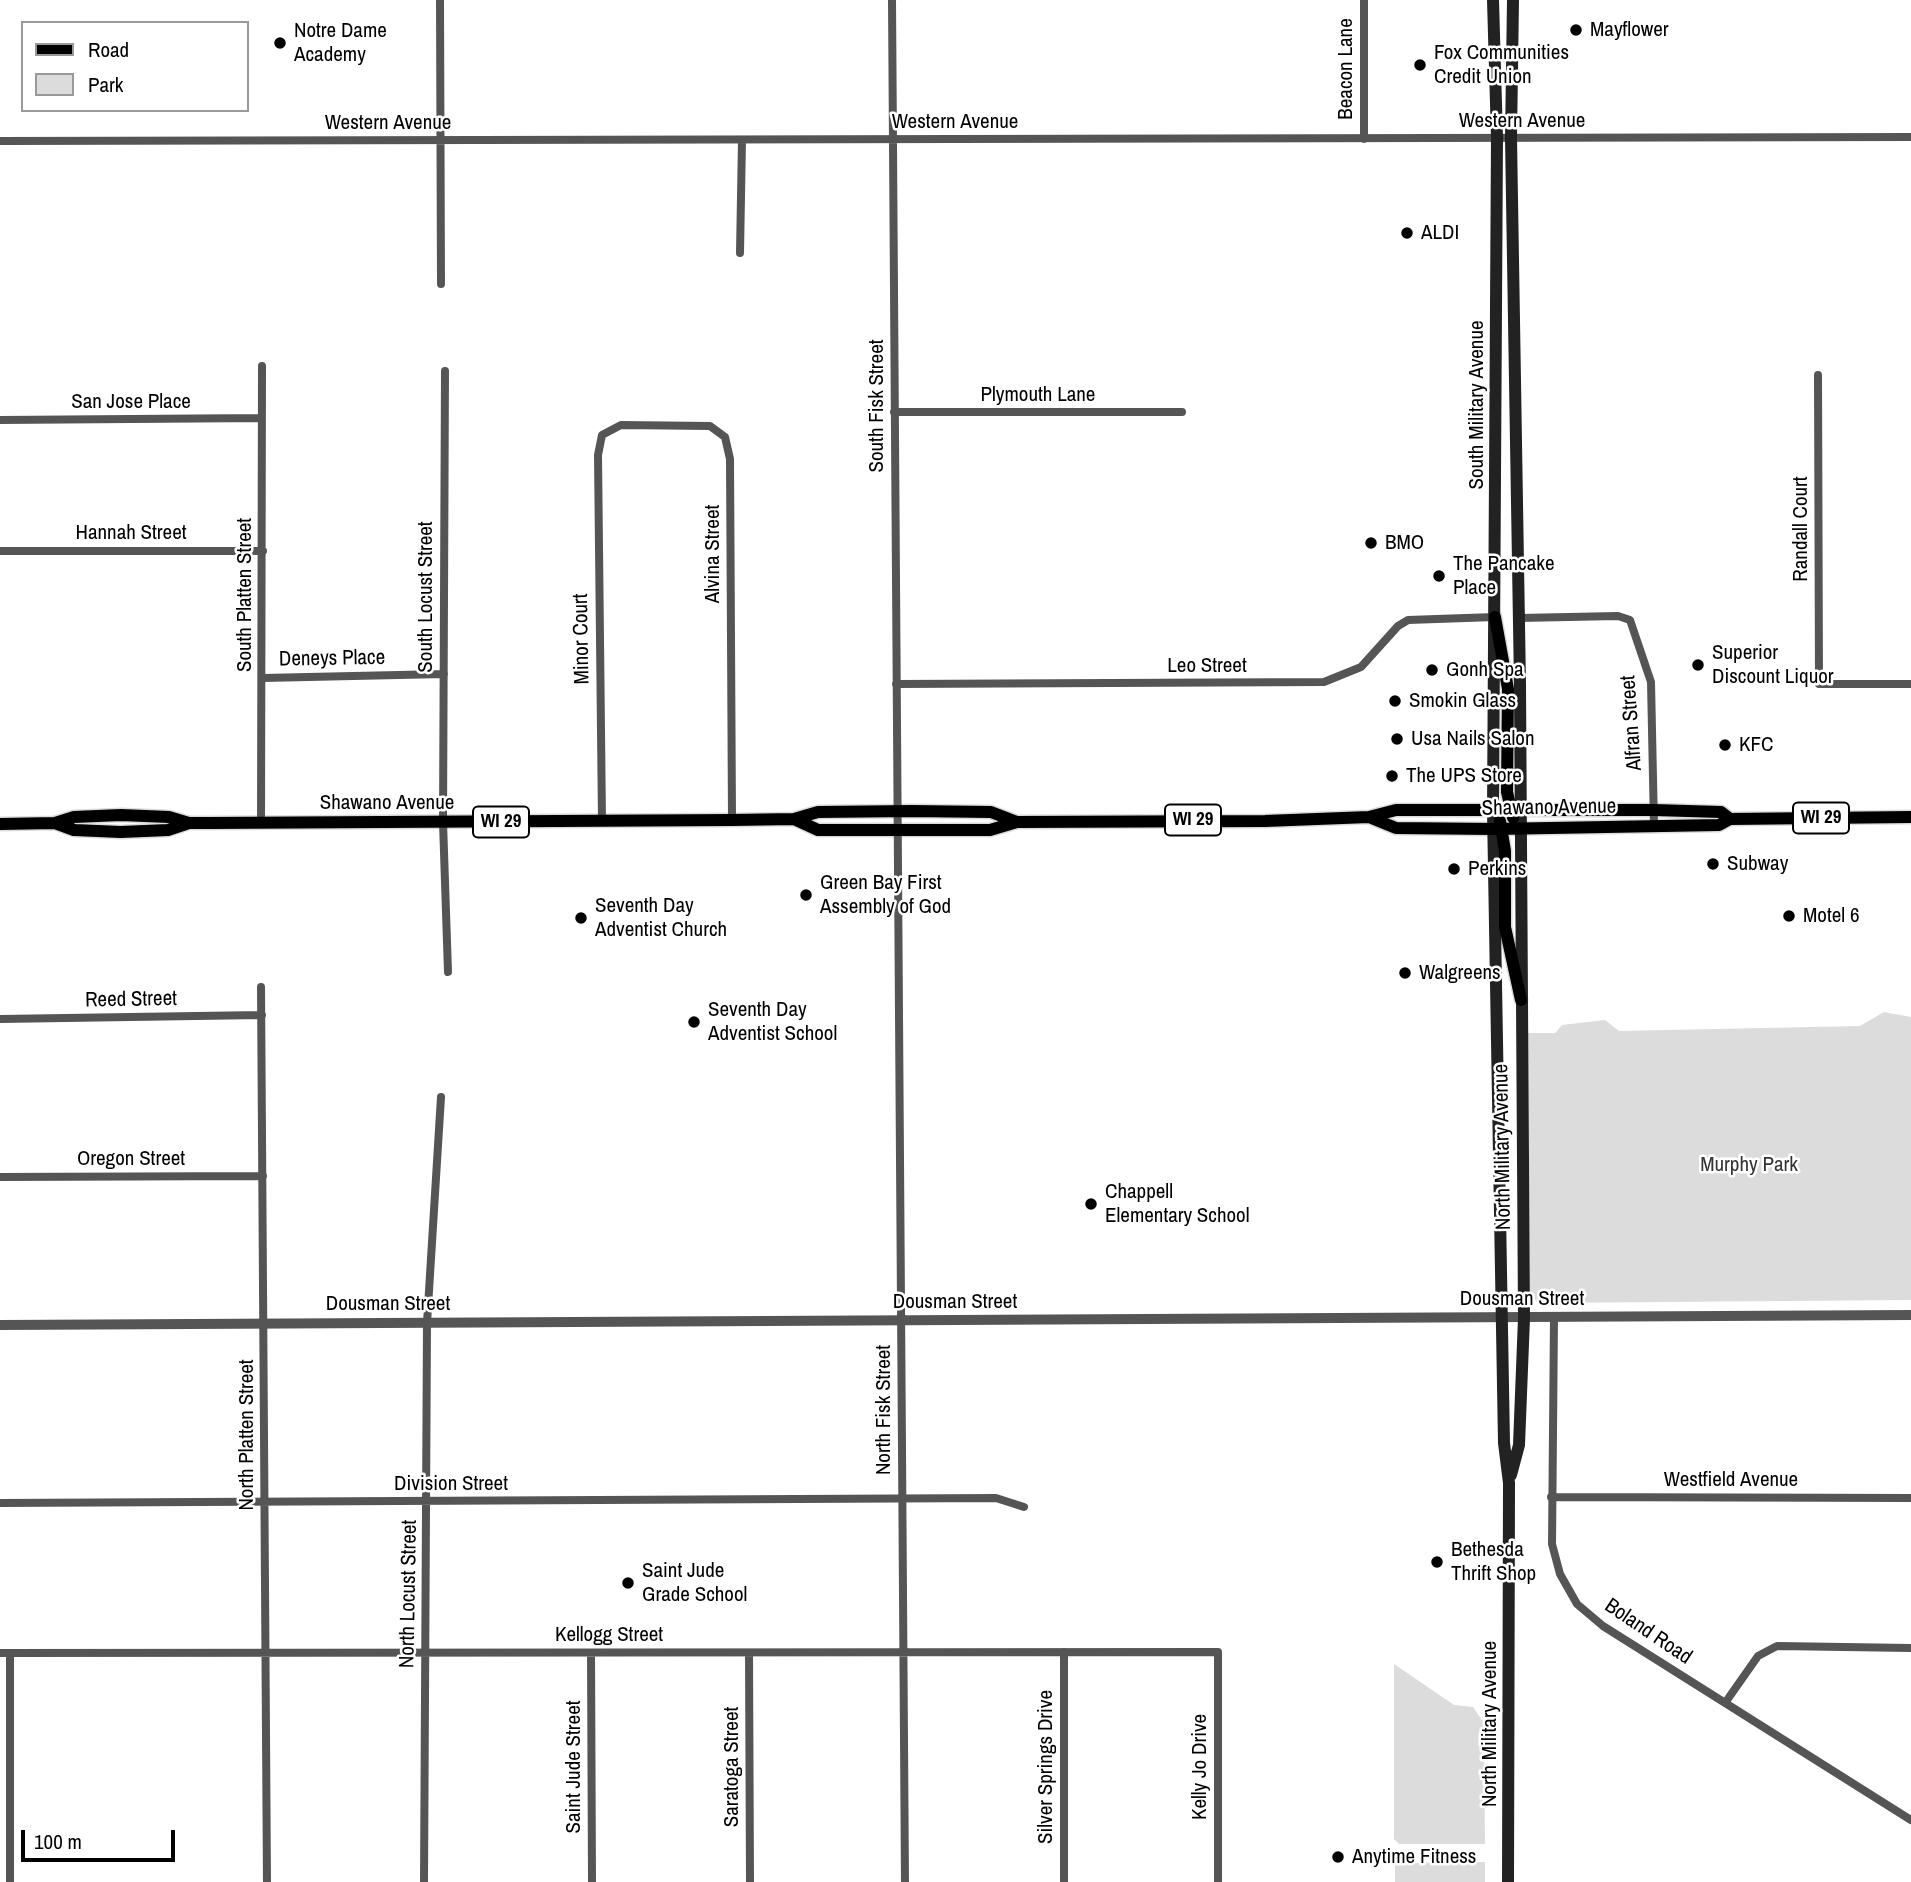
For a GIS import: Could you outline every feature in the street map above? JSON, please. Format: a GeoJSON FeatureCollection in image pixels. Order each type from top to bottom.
{"type":"FeatureCollection","features":[{"type":"Feature","properties":{"kind":"main road","name":"South Military Avenue"},"geometry":{"type":"LineString","coordinates":[[1493,0],[1497,138],[1493,811]]}},
{"type":"Feature","properties":{"kind":"main road","name":"South Military Avenue"},"geometry":{"type":"LineString","coordinates":[[1513,0],[1511,138],[1519,618],[1515,810]]}},
{"type":"Feature","properties":{"kind":"main road"},"geometry":{"type":"LineString","coordinates":[[1495,617],[1508,689],[1507,792],[1515,810]]}},
{"type":"Feature","properties":{"kind":"main road","name":"Shawano Avenue"},"geometry":{"type":"LineString","coordinates":[[794,819],[818,830],[990,830],[1017,822],[1369,817],[1395,810],[1654,810],[1721,812],[1730,820]]}},
{"type":"Feature","properties":{"kind":"main road","name":"North Military Avenue"},"geometry":{"type":"LineString","coordinates":[[1509,1483],[1519,1445],[1524,1318],[1520,828],[1515,810]]}},
{"type":"Feature","properties":{"kind":"main road","name":"North Military Avenue"},"geometry":{"type":"LineString","coordinates":[[1493,811],[1498,829],[1504,1443],[1509,1483],[1508,1882]]}},
{"type":"Feature","properties":{"kind":"main road","name":"Shawano Avenue"},"geometry":{"type":"LineString","coordinates":[[0,824],[55,823],[74,817],[145,815],[190,823],[602,822],[794,819],[818,812],[991,812],[1017,822]]}},
{"type":"Feature","properties":{"kind":"main road","name":"Shawano Avenue"},"geometry":{"type":"LineString","coordinates":[[1369,817],[1396,828],[1498,829],[1719,825],[1730,820],[1911,817]]}},
{"type":"Feature","properties":{"kind":"main road"},"geometry":{"type":"LineString","coordinates":[[1498,829],[1506,864],[1506,927],[1521,1000]]}},
{"type":"Feature","properties":{"kind":"street"},"geometry":{"type":"LineString","coordinates":[[440,0],[441,284]]}},
{"type":"Feature","properties":{"kind":"street","name":"South Fisk Street"},"geometry":{"type":"LineString","coordinates":[[892,0],[897,812]]}},
{"type":"Feature","properties":{"kind":"street","name":"Beacon Lane"},"geometry":{"type":"LineString","coordinates":[[1364,0],[1364,139]]}},
{"type":"Feature","properties":{"kind":"street","name":"Western Avenue"},"geometry":{"type":"LineString","coordinates":[[0,141],[1911,137]]}},
{"type":"Feature","properties":{"kind":"street"},"geometry":{"type":"LineString","coordinates":[[740,253],[742,140]]}},
{"type":"Feature","properties":{"kind":"street","name":"South Platten Street"},"geometry":{"type":"LineString","coordinates":[[261,823],[262,366]]}},
{"type":"Feature","properties":{"kind":"street","name":"South Locust Street"},"geometry":{"type":"LineString","coordinates":[[443,822],[445,371]]}},
{"type":"Feature","properties":{"kind":"street","name":"Randall Court"},"geometry":{"type":"LineString","coordinates":[[1818,375],[1819,684],[1911,684]]}},
{"type":"Feature","properties":{"kind":"street","name":"Plymouth Lane"},"geometry":{"type":"LineString","coordinates":[[894,412],[1182,412]]}},
{"type":"Feature","properties":{"kind":"street","name":"San Jose Place"},"geometry":{"type":"LineString","coordinates":[[0,420],[262,418]]}},
{"type":"Feature","properties":{"kind":"street","name":"Alvina Street"},"geometry":{"type":"LineString","coordinates":[[598,455],[602,435],[621,425],[710,426],[725,437],[730,459],[732,820]]}},
{"type":"Feature","properties":{"kind":"street","name":"Minor Court"},"geometry":{"type":"LineString","coordinates":[[598,455],[602,822]]}},
{"type":"Feature","properties":{"kind":"street","name":"Hannah Street"},"geometry":{"type":"LineString","coordinates":[[0,551],[262,551]]}},
{"type":"Feature","properties":{"kind":"street","name":"Alfran Street"},"geometry":{"type":"LineString","coordinates":[[1519,618],[1618,616],[1630,620],[1651,682],[1654,826]]}},
{"type":"Feature","properties":{"kind":"street","name":"Leo Street"},"geometry":{"type":"LineString","coordinates":[[896,684],[1324,682],[1361,667],[1398,626],[1408,620],[1495,617]]}},
{"type":"Feature","properties":{"kind":"street","name":"Deneys Place"},"geometry":{"type":"LineString","coordinates":[[263,678],[444,674]]}},
{"type":"Feature","properties":{"kind":"street","name":"North Fisk Street"},"geometry":{"type":"LineString","coordinates":[[897,812],[905,1882]]}},
{"type":"Feature","properties":{"kind":"street"},"geometry":{"type":"LineString","coordinates":[[443,822],[448,972]]}},
{"type":"Feature","properties":{"kind":"street","name":"North Platten Street"},"geometry":{"type":"LineString","coordinates":[[261,987],[267,1882]]}},
{"type":"Feature","properties":{"kind":"street","name":"Reed Street"},"geometry":{"type":"LineString","coordinates":[[0,1019],[262,1015]]}},
{"type":"Feature","properties":{"kind":"street","name":"North Locust Street"},"geometry":{"type":"LineString","coordinates":[[424,1882],[427,1323],[441,1097]]}},
{"type":"Feature","properties":{"kind":"street","name":"Oregon Street"},"geometry":{"type":"LineString","coordinates":[[0,1177],[263,1176]]}},
{"type":"Feature","properties":{"kind":"street","name":"Dousman Street"},"geometry":{"type":"LineString","coordinates":[[0,1325],[1911,1315]]}},
{"type":"Feature","properties":{"kind":"street","name":"Boland Road"},"geometry":{"type":"LineString","coordinates":[[1554,1318],[1552,1544],[1560,1574],[1577,1604],[1603,1626],[1911,1820]]}},
{"type":"Feature","properties":{"kind":"street","name":"Westfield Avenue"},"geometry":{"type":"LineString","coordinates":[[1552,1497],[1911,1498]]}},
{"type":"Feature","properties":{"kind":"street","name":"Division Street"},"geometry":{"type":"LineString","coordinates":[[0,1503],[996,1499],[1024,1507]]}},
{"type":"Feature","properties":{"kind":"street"},"geometry":{"type":"LineString","coordinates":[[1725,1703],[1758,1656],[1777,1646],[1911,1648]]}},
{"type":"Feature","properties":{"kind":"street","name":"Silver Springs Drive"},"geometry":{"type":"LineString","coordinates":[[1064,1652],[1064,1882]]}},
{"type":"Feature","properties":{"kind":"street","name":"Kellogg Street"},"geometry":{"type":"LineString","coordinates":[[5,1653],[1218,1652]]}},
{"type":"Feature","properties":{"kind":"street","name":"Kelly Jo Drive"},"geometry":{"type":"LineString","coordinates":[[1218,1652],[1218,1882]]}},
{"type":"Feature","properties":{"kind":"street"},"geometry":{"type":"LineString","coordinates":[[5,1653],[10,1882]]}},
{"type":"Feature","properties":{"kind":"street","name":"Saint Jude Street"},"geometry":{"type":"LineString","coordinates":[[591,1653],[592,1882]]}},
{"type":"Feature","properties":{"kind":"street","name":"Saratoga Street"},"geometry":{"type":"LineString","coordinates":[[749,1653],[750,1882]]}},
{"type":"Feature","properties":{"kind":"green space","name":"Murphy Park"},"geometry":{"type":"Polygon","coordinates":[[[1884,1012],[1911,1017],[1911,1300],[1541,1303],[1534,1299],[1530,1294],[1528,1033],[1555,1033],[1562,1025],[1605,1020],[1619,1031],[1860,1026],[1884,1012]]]}},
{"type":"Feature","properties":{"kind":"green space"},"geometry":{"type":"Polygon","coordinates":[[[1394,1664],[1454,1705],[1473,1707],[1488,1729],[1484,1744],[1485,1844],[1399,1844],[1394,1839],[1394,1664]]]}},
{"type":"Feature","properties":{"kind":"green space"},"geometry":{"type":"Polygon","coordinates":[[[1485,1862],[1485,1882],[1395,1882],[1395,1865],[1398,1863],[1485,1862]]]}},
{"type":"Feature","properties":{"kind":"place","name":"Mayflower"},"geometry":{"type":"Point","coordinates":[1576,30]}},
{"type":"Feature","properties":{"kind":"place","name":"Notre Dame Academy"},"geometry":{"type":"Point","coordinates":[280,43]}},
{"type":"Feature","properties":{"kind":"place","name":"Fox Communities Credit Union"},"geometry":{"type":"Point","coordinates":[1420,65]}},
{"type":"Feature","properties":{"kind":"place","name":"ALDI"},"geometry":{"type":"Point","coordinates":[1407,233]}},
{"type":"Feature","properties":{"kind":"place","name":"BMO"},"geometry":{"type":"Point","coordinates":[1371,543]}},
{"type":"Feature","properties":{"kind":"place","name":"The Pancake Place"},"geometry":{"type":"Point","coordinates":[1439,576]}},
{"type":"Feature","properties":{"kind":"place","name":"Superior Discount Liquor"},"geometry":{"type":"Point","coordinates":[1698,665]}},
{"type":"Feature","properties":{"kind":"place","name":"Gonh Spa"},"geometry":{"type":"Point","coordinates":[1432,670]}},
{"type":"Feature","properties":{"kind":"place","name":"Smokin Glass"},"geometry":{"type":"Point","coordinates":[1395,701]}},
{"type":"Feature","properties":{"kind":"place","name":"Usa Nails Salon"},"geometry":{"type":"Point","coordinates":[1397,739]}},
{"type":"Feature","properties":{"kind":"place","name":"KFC"},"geometry":{"type":"Point","coordinates":[1725,745]}},
{"type":"Feature","properties":{"kind":"place","name":"The UPS Store"},"geometry":{"type":"Point","coordinates":[1392,776]}},
{"type":"Feature","properties":{"kind":"place","name":"Subway"},"geometry":{"type":"Point","coordinates":[1713,864]}},
{"type":"Feature","properties":{"kind":"place","name":"Perkins"},"geometry":{"type":"Point","coordinates":[1454,869]}},
{"type":"Feature","properties":{"kind":"place","name":"Green Bay First Assembly of God"},"geometry":{"type":"Point","coordinates":[806,895]}},
{"type":"Feature","properties":{"kind":"place","name":"Motel 6"},"geometry":{"type":"Point","coordinates":[1789,916]}},
{"type":"Feature","properties":{"kind":"place","name":"Seventh Day Adventist Church"},"geometry":{"type":"Point","coordinates":[581,918]}},
{"type":"Feature","properties":{"kind":"place","name":"Walgreens"},"geometry":{"type":"Point","coordinates":[1405,973]}},
{"type":"Feature","properties":{"kind":"place","name":"Seventh Day Adventist School"},"geometry":{"type":"Point","coordinates":[694,1022]}},
{"type":"Feature","properties":{"kind":"place","name":"Chappell Elementary School"},"geometry":{"type":"Point","coordinates":[1091,1204]}},
{"type":"Feature","properties":{"kind":"place","name":"Bethesda Thrift Shop"},"geometry":{"type":"Point","coordinates":[1437,1562]}},
{"type":"Feature","properties":{"kind":"place","name":"Saint Jude Grade School"},"geometry":{"type":"Point","coordinates":[628,1583]}},
{"type":"Feature","properties":{"kind":"place","name":"Anytime Fitness"},"geometry":{"type":"Point","coordinates":[1338,1857]}}]}
